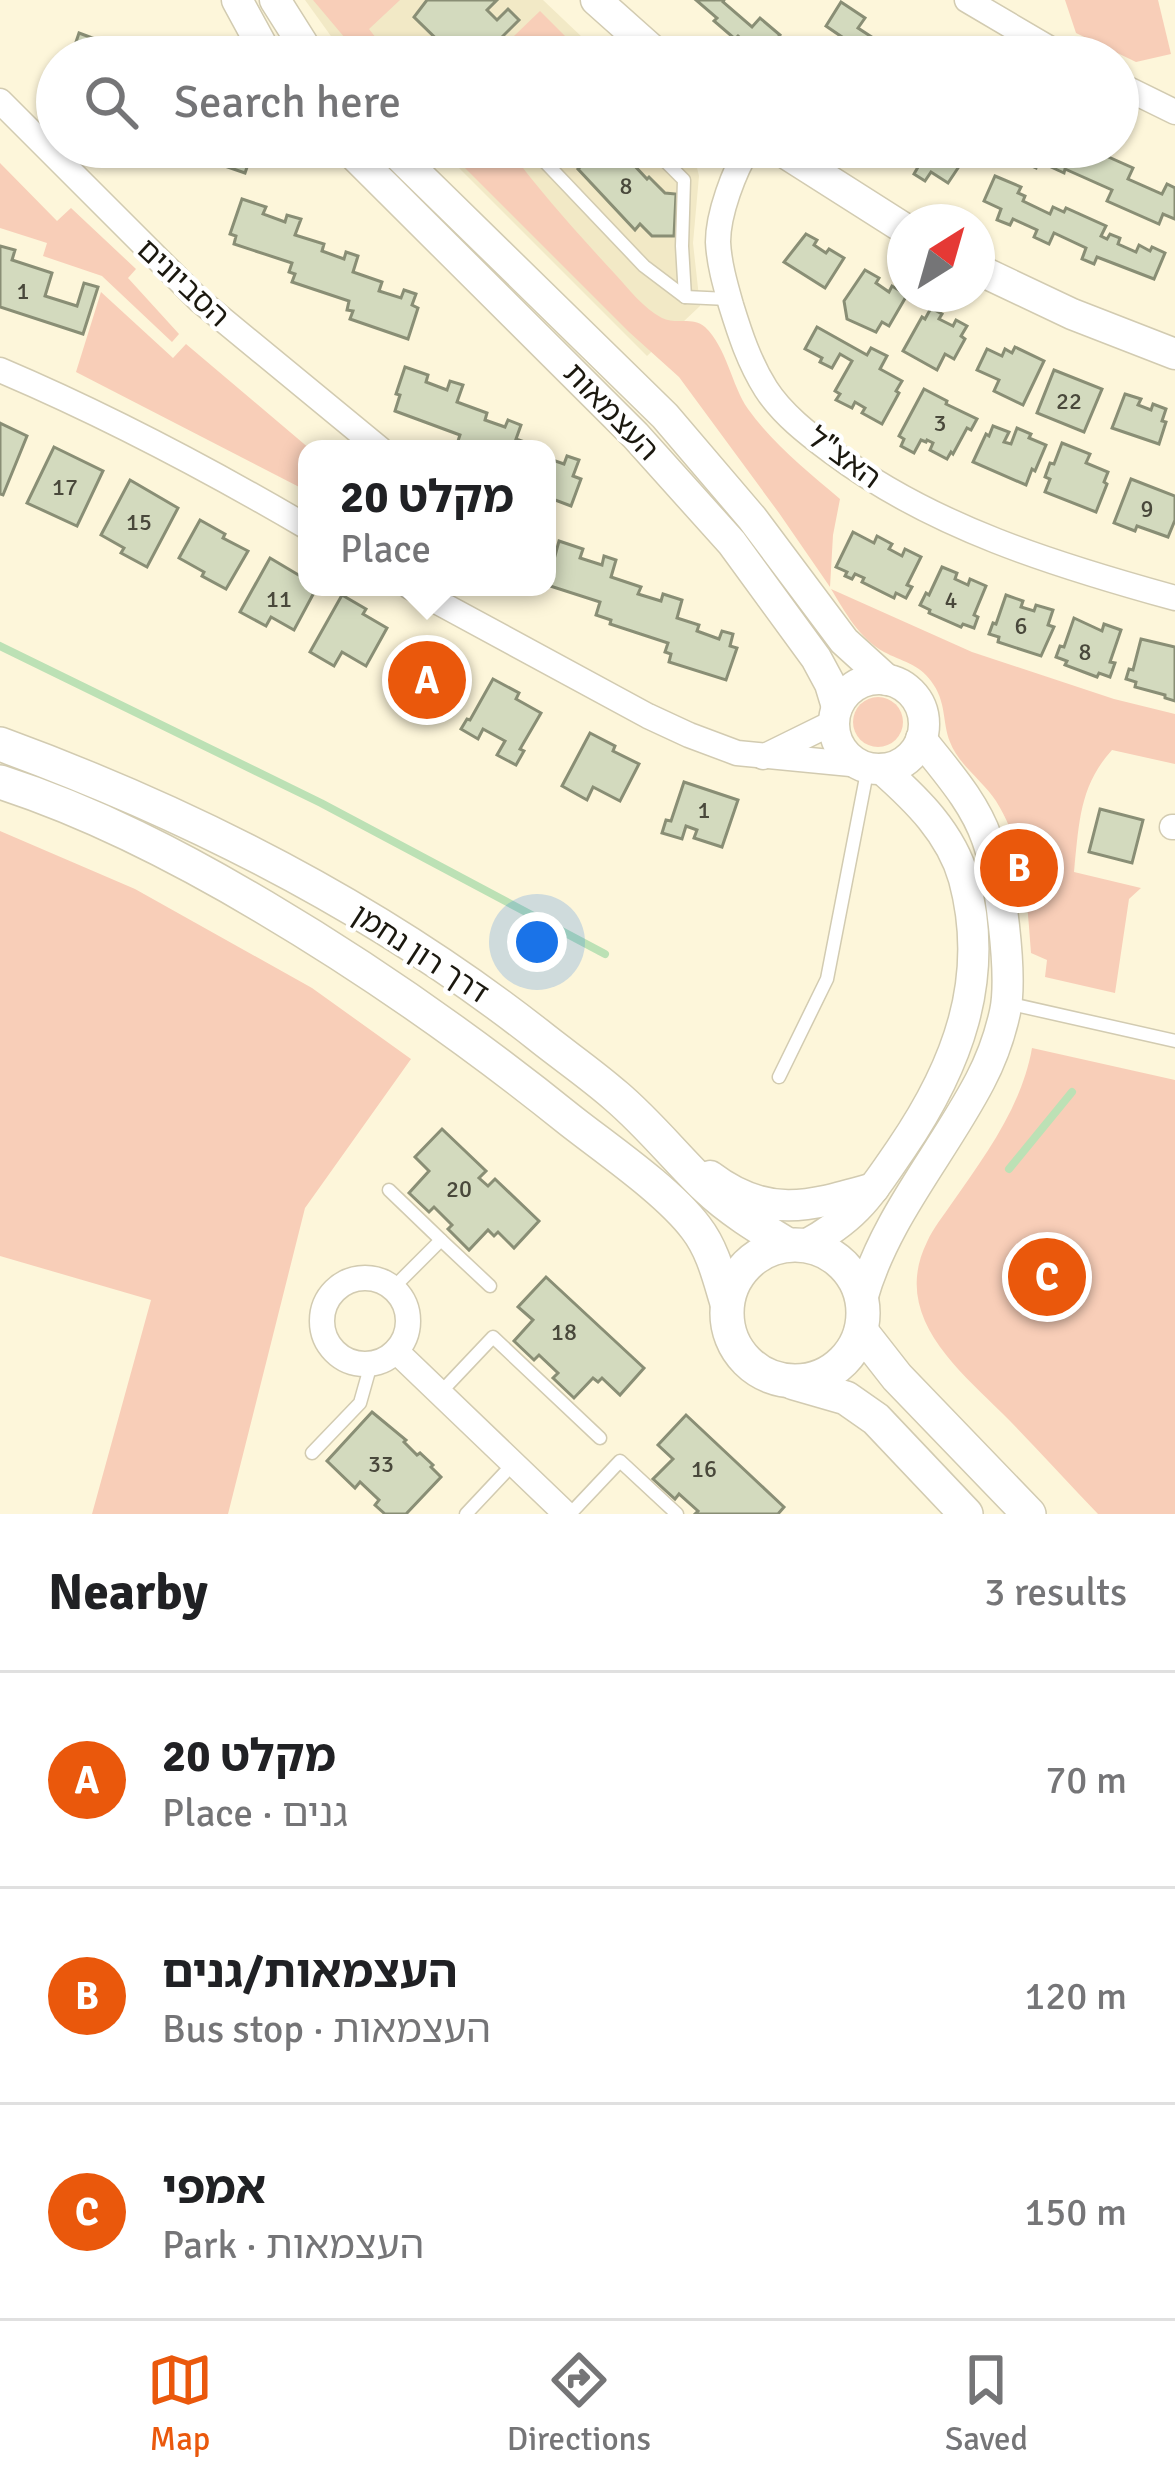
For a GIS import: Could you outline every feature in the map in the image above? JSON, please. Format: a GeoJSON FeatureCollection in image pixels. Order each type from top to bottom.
{"type":"FeatureCollection","features":[{"type":"Feature","properties":{"kind":"main road","name":"דרך רון נחמן"},"geometry":{"type":"LineString","coordinates":[[0,744],[165,810],[238,846],[468,982],[617,1096],[708,1188],[751,1222],[796,1246]]}},
{"type":"Feature","properties":{"kind":"main road","name":"דרך רון נחמן"},"geometry":{"type":"LineString","coordinates":[[0,782],[47,797],[161,849],[321,941],[453,1028],[636,1173],[695,1226],[712,1254],[727,1303]]}},
{"type":"Feature","properties":{"kind":"main road"},"geometry":{"type":"LineString","coordinates":[[966,1514],[876,1419],[846,1398],[770,1377],[750,1365],[736,1348],[727,1303],[741,1270],[754,1258],[770,1249],[796,1246],[825,1252],[842,1263],[855,1280],[862,1315],[912,1394],[1028,1514]]}},
{"type":"Feature","properties":{"kind":"main road"},"geometry":{"type":"LineString","coordinates":[[793,1382],[826,1375],[840,1365],[852,1352],[862,1315]]}},
{"type":"Feature","properties":{"kind":"street"},"geometry":{"type":"LineString","coordinates":[[237,0],[257,36]]}},
{"type":"Feature","properties":{"kind":"street"},"geometry":{"type":"LineString","coordinates":[[275,0],[298,36]]}},
{"type":"Feature","properties":{"kind":"street"},"geometry":{"type":"LineString","coordinates":[[596,0],[636,36]]}},
{"type":"Feature","properties":{"kind":"street"},"geometry":{"type":"LineString","coordinates":[[968,0],[1029,36]]}},
{"type":"Feature","properties":{"kind":"street"},"geometry":{"type":"LineString","coordinates":[[1139,95],[1175,112]]}},
{"type":"Feature","properties":{"kind":"street","name":"הסביונים"},"geometry":{"type":"LineString","coordinates":[[0,101],[36,137]]}},
{"type":"Feature","properties":{"kind":"street","name":"הסביונים"},"geometry":{"type":"LineString","coordinates":[[67,168],[199,300],[369,440]]}},
{"type":"Feature","properties":{"kind":"street","name":"העצמאות"},"geometry":{"type":"LineString","coordinates":[[367,168],[635,435],[732,543],[816,658],[830,684],[835,715]]}},
{"type":"Feature","properties":{"kind":"street","name":"העצמאות"},"geometry":{"type":"LineString","coordinates":[[411,168],[665,416],[752,518],[835,629],[886,680]]}},
{"type":"Feature","properties":{"kind":"street","name":"האצ\"ל"},"geometry":{"type":"LineString","coordinates":[[738,168],[718,239],[723,276],[744,350],[767,391],[812,437],[902,498],[982,536],[1175,598]]}},
{"type":"Feature","properties":{"kind":"street"},"geometry":{"type":"LineString","coordinates":[[809,168],[887,218]]}},
{"type":"Feature","properties":{"kind":"street"},"geometry":{"type":"LineString","coordinates":[[995,278],[1175,354]]}},
{"type":"Feature","properties":{"kind":"street"},"geometry":{"type":"LineString","coordinates":[[0,370],[76,402],[298,522]]}},
{"type":"Feature","properties":{"kind":"street"},"geometry":{"type":"LineString","coordinates":[[427,596],[648,716],[737,753],[870,767],[906,760],[921,739],[924,724],[914,695],[886,680],[857,684],[845,694],[835,715],[836,737],[843,751],[870,767],[920,803],[944,833],[964,878],[972,980],[954,1056],[930,1107],[857,1211],[834,1230],[796,1246]]}},
{"type":"Feature","properties":{"kind":"street"},"geometry":{"type":"LineString","coordinates":[[763,758],[835,715]]}},
{"type":"Feature","properties":{"kind":"street"},"geometry":{"type":"LineString","coordinates":[[862,1315],[869,1272],[982,1078],[997,1043],[1006,1003],[998,884],[987,837],[965,796],[921,739]]}},
{"type":"Feature","properties":{"kind":"street"},"geometry":{"type":"LineString","coordinates":[[665,1142],[737,1195],[755,1201],[813,1206],[874,1188]]}},
{"type":"Feature","properties":{"kind":"street"},"geometry":{"type":"LineString","coordinates":[[362,1277],[394,1287],[408,1315],[404,1341],[396,1352],[385,1360],[357,1364],[332,1350],[321,1324],[322,1310],[338,1286],[362,1277]]}},
{"type":"Feature","properties":{"kind":"street"},"geometry":{"type":"LineString","coordinates":[[396,1352],[568,1514]]}},
{"type":"Feature","properties":{"kind":"lane"},"geometry":{"type":"LineString","coordinates":[[551,168],[644,266],[685,297],[730,299]]}},
{"type":"Feature","properties":{"kind":"lane"},"geometry":{"type":"LineString","coordinates":[[672,168],[684,180],[685,297]]}},
{"type":"Feature","properties":{"kind":"lane"},"geometry":{"type":"LineString","coordinates":[[779,1077],[827,979],[870,767]]}},
{"type":"Feature","properties":{"kind":"lane"},"geometry":{"type":"LineString","coordinates":[[1006,1003],[1175,1041]]}},
{"type":"Feature","properties":{"kind":"lane"},"geometry":{"type":"LineString","coordinates":[[389,1190],[490,1286]]}},
{"type":"Feature","properties":{"kind":"lane"},"geometry":{"type":"LineString","coordinates":[[394,1287],[441,1240]]}},
{"type":"Feature","properties":{"kind":"lane"},"geometry":{"type":"LineString","coordinates":[[440,1393],[493,1337],[600,1438]]}},
{"type":"Feature","properties":{"kind":"lane"},"geometry":{"type":"LineString","coordinates":[[312,1454],[360,1402],[371,1364]]}},
{"type":"Feature","properties":{"kind":"lane"},"geometry":{"type":"LineString","coordinates":[[568,1514],[620,1461],[677,1514]]}},
{"type":"Feature","properties":{"kind":"lane"},"geometry":{"type":"LineString","coordinates":[[466,1514],[513,1464]]}},
{"type":"Feature","properties":{"kind":"shaded area"},"geometry":{"type":"Polygon","coordinates":[[[305,0],[543,0],[581,36],[331,36],[305,0]]]}},
{"type":"Feature","properties":{"kind":"shaded area"},"geometry":{"type":"Polygon","coordinates":[[[313,0],[400,0],[369,29],[374,36],[343,36],[313,0]]]}},
{"type":"Feature","properties":{"kind":"shaded area"},"geometry":{"type":"Polygon","coordinates":[[[1065,0],[1158,0],[1171,54],[1139,61],[1139,36],[1076,33],[1065,0]]]}},
{"type":"Feature","properties":{"kind":"shaded area"},"geometry":{"type":"Polygon","coordinates":[[[540,11],[565,36],[514,36],[540,11]]]}},
{"type":"Feature","properties":{"kind":"shaded area"},"geometry":{"type":"Polygon","coordinates":[[[0,163],[57,221],[71,208],[136,269],[128,278],[179,334],[172,342],[102,276],[43,256],[47,243],[0,228],[0,163]]]}},
{"type":"Feature","properties":{"kind":"shaded area"},"geometry":{"type":"Polygon","coordinates":[[[459,168],[697,168],[693,243],[700,306],[647,356],[459,168]]]}},
{"type":"Feature","properties":{"kind":"shaded area"},"geometry":{"type":"Polygon","coordinates":[[[465,168],[524,168],[643,304],[667,320],[705,327],[758,422],[840,499],[830,587],[679,377],[465,168]]]}},
{"type":"Feature","properties":{"kind":"shaded area"},"geometry":{"type":"Polygon","coordinates":[[[101,292],[173,358],[186,344],[299,440],[298,486],[76,372],[101,292]]]}},
{"type":"Feature","properties":{"kind":"shaded area"},"geometry":{"type":"Polygon","coordinates":[[[831,589],[972,652],[1175,714],[1175,764],[1112,750],[1093,778],[1082,807],[1074,872],[1141,888],[1129,899],[1115,993],[1045,977],[1047,960],[1031,953],[1023,875],[1013,837],[996,801],[954,750],[936,689],[921,671],[867,639],[831,589]]]}},
{"type":"Feature","properties":{"kind":"shaded area"},"geometry":{"type":"Polygon","coordinates":[[[878,697],[895,705],[903,722],[895,739],[878,747],[861,739],[853,722],[861,705],[878,697]]]}},
{"type":"Feature","properties":{"kind":"shaded area"},"geometry":{"type":"Polygon","coordinates":[[[0,831],[135,889],[312,988],[411,1059],[305,1208],[228,1514],[92,1514],[151,1300],[0,1256],[0,831]]]}},
{"type":"Feature","properties":{"kind":"shaded area"},"geometry":{"type":"Polygon","coordinates":[[[1032,1048],[1175,1080],[1175,1514],[1098,1514],[949,1358],[923,1316],[918,1268],[927,1242],[1001,1130],[1020,1090],[1032,1048]]]}},
{"type":"Feature","properties":{"kind":"building"},"geometry":{"type":"Polygon","coordinates":[[[427,0],[497,0],[487,10],[497,20],[508,9],[519,20],[503,36],[433,36],[414,17],[427,0]]]}},
{"type":"Feature","properties":{"kind":"building"},"geometry":{"type":"Polygon","coordinates":[[[696,0],[724,0],[752,27],[760,18],[780,35],[732,36],[714,21],[717,18],[696,0]]]}},
{"type":"Feature","properties":{"kind":"building"},"geometry":{"type":"Polygon","coordinates":[[[841,2],[865,18],[858,28],[870,36],[841,36],[826,26],[841,2]]]}},
{"type":"Feature","properties":{"kind":"building"},"geometry":{"type":"Polygon","coordinates":[[[637,168],[665,193],[676,194],[674,236],[652,236],[640,224],[635,230],[578,169],[637,168]]]}},
{"type":"Feature","properties":{"kind":"building"},"geometry":{"type":"Polygon","coordinates":[[[917,168],[958,168],[948,183],[931,172],[925,181],[914,174],[917,168]]]}},
{"type":"Feature","properties":{"kind":"building"},"geometry":{"type":"Polygon","coordinates":[[[1053,168],[1133,168],[1128,179],[1162,194],[1167,184],[1175,188],[1175,219],[1163,214],[1159,224],[1107,201],[1112,190],[1065,169],[1064,173],[1053,168]]]}},
{"type":"Feature","properties":{"kind":"building"},"geometry":{"type":"Polygon","coordinates":[[[995,176],[1021,187],[1018,193],[1025,196],[1023,201],[1050,214],[1053,207],[1064,212],[1066,208],[1106,226],[1101,236],[1120,238],[1118,244],[1136,252],[1139,245],[1165,253],[1154,279],[1097,257],[1094,264],[1082,259],[1086,248],[1054,233],[1049,244],[1034,237],[1037,230],[1013,219],[1010,225],[997,220],[1001,209],[984,201],[995,176]]]}},
{"type":"Feature","properties":{"kind":"building"},"geometry":{"type":"Polygon","coordinates":[[[242,199],[266,207],[263,214],[285,222],[287,215],[301,219],[295,235],[324,244],[322,251],[344,259],[346,252],[358,256],[353,272],[382,282],[379,291],[401,298],[404,290],[416,294],[412,305],[418,308],[408,339],[350,319],[349,301],[292,282],[292,263],[234,244],[236,236],[230,234],[242,199]]]}},
{"type":"Feature","properties":{"kind":"building"},"geometry":{"type":"Polygon","coordinates":[[[806,234],[826,253],[829,249],[844,258],[825,288],[784,262],[806,234]]]}},
{"type":"Feature","properties":{"kind":"building"},"geometry":{"type":"Polygon","coordinates":[[[0,246],[15,250],[12,260],[52,273],[45,296],[77,306],[84,283],[98,287],[83,334],[0,307],[0,246]]]}},
{"type":"Feature","properties":{"kind":"building"},"geometry":{"type":"Polygon","coordinates":[[[865,270],[879,278],[876,283],[887,291],[887,312],[897,312],[889,326],[882,322],[876,332],[847,319],[844,301],[865,270]]]}},
{"type":"Feature","properties":{"kind":"building"},"geometry":{"type":"Polygon","coordinates":[[[929,312],[938,312],[939,319],[953,326],[956,320],[967,326],[954,359],[945,354],[937,370],[903,351],[922,317],[929,312]]]}},
{"type":"Feature","properties":{"kind":"building"},"geometry":{"type":"Polygon","coordinates":[[[817,327],[867,355],[871,348],[887,356],[880,369],[902,381],[882,424],[862,413],[865,408],[855,402],[852,408],[836,400],[840,394],[835,391],[852,361],[840,354],[832,368],[805,349],[817,327]]]}},
{"type":"Feature","properties":{"kind":"building"},"geometry":{"type":"Polygon","coordinates":[[[1015,347],[1044,361],[1023,405],[994,391],[999,380],[977,370],[987,349],[1002,356],[1005,349],[1012,353],[1015,347]]]}},
{"type":"Feature","properties":{"kind":"building"},"geometry":{"type":"Polygon","coordinates":[[[405,367],[428,375],[426,382],[447,390],[450,381],[463,385],[457,402],[487,413],[485,420],[505,427],[508,420],[521,425],[519,440],[458,440],[460,435],[395,411],[400,395],[396,394],[405,367]]]}},
{"type":"Feature","properties":{"kind":"building"},"geometry":{"type":"Polygon","coordinates":[[[1054,370],[1102,389],[1084,432],[1037,413],[1054,370]]]}},
{"type":"Feature","properties":{"kind":"building"},"geometry":{"type":"Polygon","coordinates":[[[924,389],[977,419],[947,459],[930,450],[933,443],[927,440],[921,440],[914,453],[901,446],[904,439],[899,436],[924,389]]]}},
{"type":"Feature","properties":{"kind":"building"},"geometry":{"type":"Polygon","coordinates":[[[1125,394],[1141,399],[1138,405],[1151,410],[1153,404],[1166,409],[1159,444],[1112,428],[1125,394]]]}},
{"type":"Feature","properties":{"kind":"building"},"geometry":{"type":"Polygon","coordinates":[[[0,423],[27,436],[3,495],[0,494],[0,423]]]}},
{"type":"Feature","properties":{"kind":"building"},"geometry":{"type":"Polygon","coordinates":[[[993,426],[1009,432],[1004,442],[1011,444],[1017,428],[1046,445],[1026,485],[973,462],[993,426]]]}},
{"type":"Feature","properties":{"kind":"building"},"geometry":{"type":"Polygon","coordinates":[[[1062,443],[1090,454],[1086,463],[1108,472],[1096,512],[1045,492],[1050,479],[1045,477],[1062,443]]]}},
{"type":"Feature","properties":{"kind":"building"},"geometry":{"type":"Polygon","coordinates":[[[54,447],[103,471],[77,526],[27,503],[54,447]]]}},
{"type":"Feature","properties":{"kind":"building"},"geometry":{"type":"Polygon","coordinates":[[[567,456],[579,460],[573,476],[581,479],[571,506],[556,500],[556,461],[564,464],[567,456]]]}},
{"type":"Feature","properties":{"kind":"building"},"geometry":{"type":"Polygon","coordinates":[[[1131,479],[1175,496],[1175,520],[1168,537],[1114,523],[1131,479]]]}},
{"type":"Feature","properties":{"kind":"building"},"geometry":{"type":"Polygon","coordinates":[[[130,480],[178,508],[147,567],[101,535],[130,480]]]}},
{"type":"Feature","properties":{"kind":"building"},"geometry":{"type":"Polygon","coordinates":[[[200,520],[248,551],[226,589],[179,558],[200,520]]]}},
{"type":"Feature","properties":{"kind":"building"},"geometry":{"type":"Polygon","coordinates":[[[853,532],[874,543],[877,536],[902,556],[905,549],[921,557],[906,598],[896,593],[894,598],[862,582],[864,578],[845,576],[847,572],[836,567],[853,532]]]}},
{"type":"Feature","properties":{"kind":"building"},"geometry":{"type":"Polygon","coordinates":[[[559,541],[583,549],[580,558],[602,565],[604,556],[616,560],[611,577],[641,587],[638,594],[661,601],[663,594],[682,600],[677,618],[699,625],[697,631],[719,639],[722,631],[733,634],[730,646],[737,648],[726,680],[669,662],[668,643],[610,624],[611,620],[596,615],[600,602],[556,588],[559,541]]]}},
{"type":"Feature","properties":{"kind":"building"},"geometry":{"type":"Polygon","coordinates":[[[270,558],[298,575],[298,596],[312,596],[294,630],[271,617],[266,626],[240,612],[270,558]]]}},
{"type":"Feature","properties":{"kind":"building"},"geometry":{"type":"Polygon","coordinates":[[[942,567],[957,573],[955,579],[968,585],[970,579],[986,586],[974,628],[961,627],[920,605],[942,567]]]}},
{"type":"Feature","properties":{"kind":"building"},"geometry":{"type":"Polygon","coordinates":[[[1006,595],[1023,601],[1021,607],[1053,610],[1048,625],[1054,627],[1041,656],[998,642],[999,637],[989,634],[1006,595]]]}},
{"type":"Feature","properties":{"kind":"building"},"geometry":{"type":"Polygon","coordinates":[[[341,596],[387,628],[366,666],[342,652],[334,666],[310,652],[341,596]]]}},
{"type":"Feature","properties":{"kind":"building"},"geometry":{"type":"Polygon","coordinates":[[[1074,618],[1102,631],[1104,624],[1121,630],[1110,677],[1099,673],[1097,677],[1056,657],[1074,618]]]}},
{"type":"Feature","properties":{"kind":"building"},"geometry":{"type":"Polygon","coordinates":[[[1141,639],[1175,647],[1175,701],[1135,687],[1136,682],[1126,679],[1141,639]]]}},
{"type":"Feature","properties":{"kind":"building"},"geometry":{"type":"Polygon","coordinates":[[[421,658],[448,673],[432,701],[405,686],[421,658]]]}},
{"type":"Feature","properties":{"kind":"building"},"geometry":{"type":"Polygon","coordinates":[[[493,679],[519,693],[516,699],[541,713],[516,765],[497,755],[505,741],[483,729],[478,739],[461,729],[493,679]]]}},
{"type":"Feature","properties":{"kind":"building"},"geometry":{"type":"Polygon","coordinates":[[[590,733],[639,764],[620,801],[593,787],[587,800],[562,786],[590,733]]]}},
{"type":"Feature","properties":{"kind":"building"},"geometry":{"type":"Polygon","coordinates":[[[684,782],[738,800],[722,847],[694,838],[697,830],[686,826],[682,839],[662,833],[684,782]]]}},
{"type":"Feature","properties":{"kind":"building"},"geometry":{"type":"Polygon","coordinates":[[[1100,809],[1143,820],[1132,863],[1089,852],[1100,809]]]}},
{"type":"Feature","properties":{"kind":"building"},"geometry":{"type":"Polygon","coordinates":[[[442,1129],[486,1171],[479,1178],[488,1186],[495,1179],[539,1221],[514,1248],[498,1232],[494,1236],[488,1230],[469,1250],[434,1207],[429,1212],[409,1193],[429,1171],[415,1157],[442,1129]]]}},
{"type":"Feature","properties":{"kind":"building"},"geometry":{"type":"Polygon","coordinates":[[[546,1277],[644,1368],[620,1395],[602,1378],[598,1382],[593,1378],[574,1398],[553,1378],[558,1373],[539,1355],[534,1360],[514,1341],[533,1320],[518,1307],[546,1277]]]}},
{"type":"Feature","properties":{"kind":"building"},"geometry":{"type":"Polygon","coordinates":[[[372,1412],[441,1477],[406,1514],[385,1514],[375,1505],[379,1500],[360,1482],[355,1488],[327,1461],[372,1412]]]}},
{"type":"Feature","properties":{"kind":"building"},"geometry":{"type":"Polygon","coordinates":[[[686,1415],[784,1507],[778,1514],[695,1514],[698,1511],[679,1494],[675,1499],[653,1479],[673,1459],[658,1445],[686,1415]]]}},
{"type":"Feature","properties":{"kind":"waterway"},"geometry":{"type":"LineString","coordinates":[[0,646],[321,803],[605,954]]}},
{"type":"Feature","properties":{"kind":"waterway"},"geometry":{"type":"LineString","coordinates":[[1009,1169],[1072,1092]]}},
{"type":"Feature","properties":{"kind":"place","name":"מקלט 20"},"geometry":{"type":"Point","coordinates":[427,680]}},
{"type":"Feature","properties":{"kind":"place","name":"העצמאות/גנים"},"geometry":{"type":"Point","coordinates":[1019,868]}},
{"type":"Feature","properties":{"kind":"place","name":"אמפי"},"geometry":{"type":"Point","coordinates":[1047,1277]}}]}
